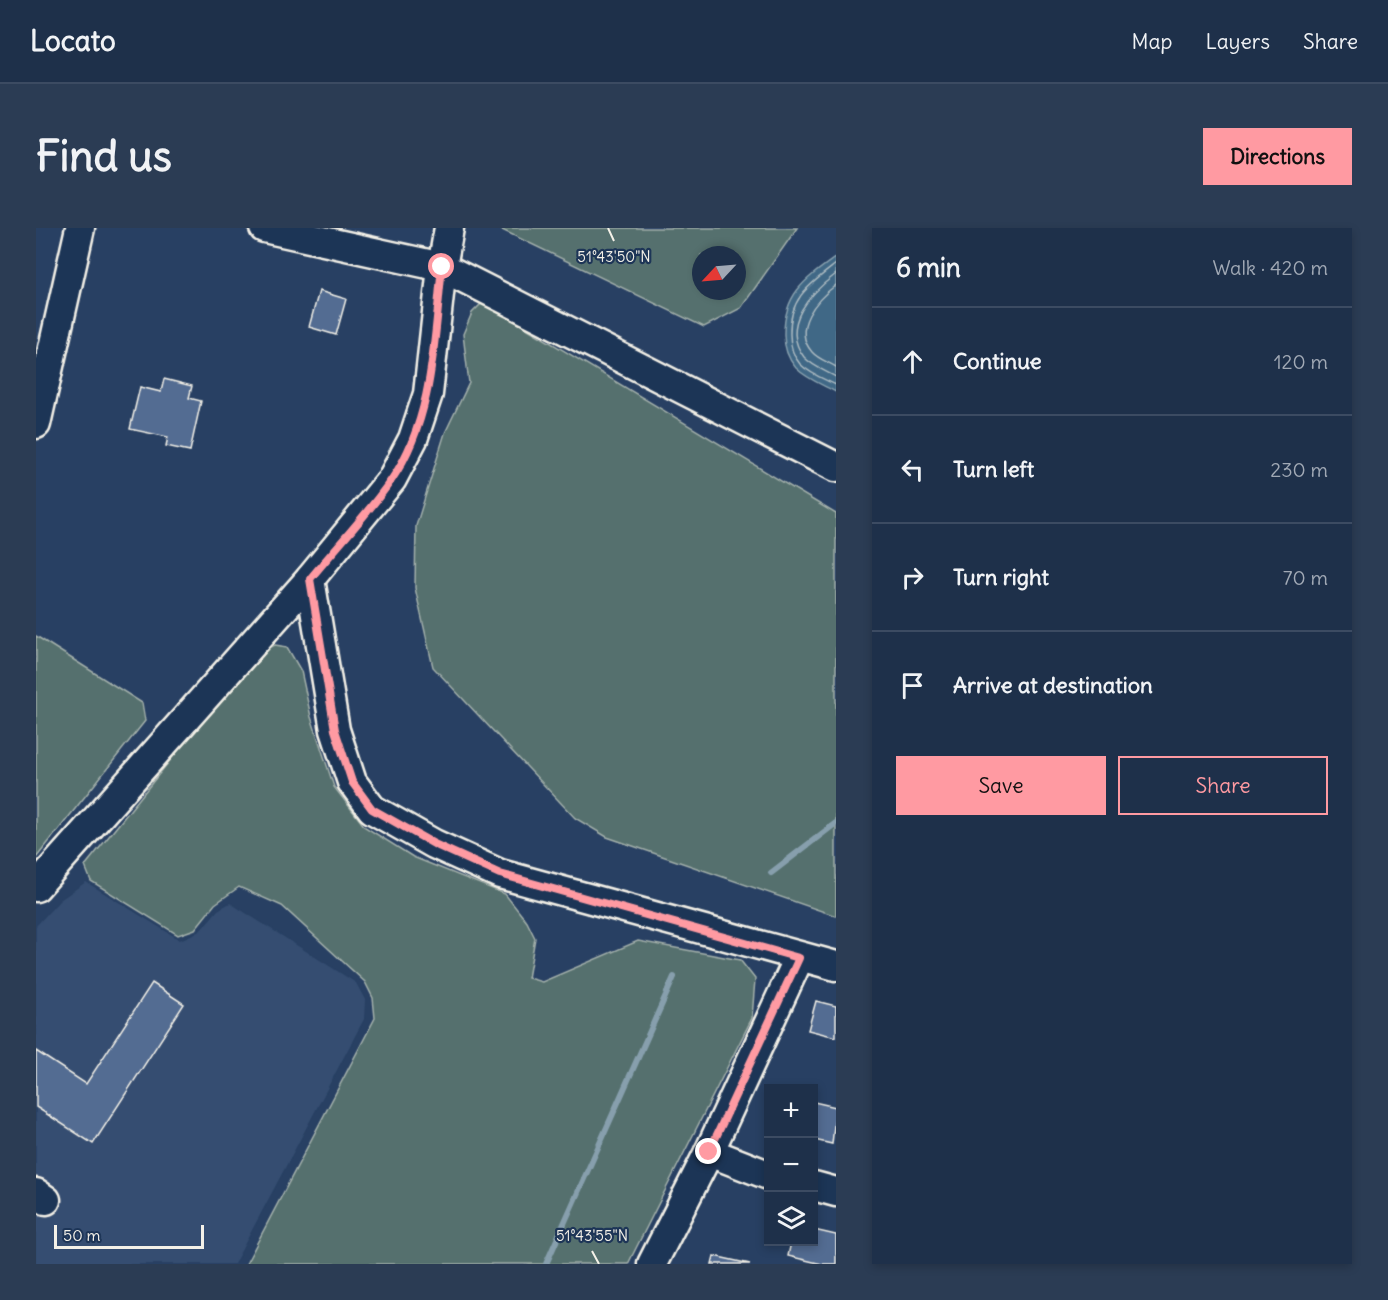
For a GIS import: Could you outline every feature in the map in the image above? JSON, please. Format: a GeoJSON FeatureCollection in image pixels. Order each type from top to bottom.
{"type":"FeatureCollection","features":[{"type":"Feature","properties":{"kind":"street"},"geometry":{"type":"LineString","coordinates":[[36,424],[80,228]]}},
{"type":"Feature","properties":{"kind":"street"},"geometry":{"type":"LineString","coordinates":[[264,228],[442,267],[836,468]]}},
{"type":"Feature","properties":{"kind":"street"},"geometry":{"type":"LineString","coordinates":[[36,887],[310,579],[392,479],[413,439],[428,394],[442,267],[449,228]]}},
{"type":"Feature","properties":{"kind":"street"},"geometry":{"type":"LineString","coordinates":[[310,579],[335,730],[352,782],[372,809],[434,844],[500,874],[799,958],[836,966]]}},
{"type":"Feature","properties":{"kind":"street"},"geometry":{"type":"LineString","coordinates":[[652,1264],[709,1152],[799,958]]}},
{"type":"Feature","properties":{"kind":"street"},"geometry":{"type":"LineString","coordinates":[[709,1152],[764,1173]]}},
{"type":"Feature","properties":{"kind":"street"},"geometry":{"type":"LineString","coordinates":[[818,1187],[836,1192]]}},
{"type":"Feature","properties":{"kind":"shaded area"},"geometry":{"type":"Polygon","coordinates":[[[86,882],[180,940],[200,931],[218,910],[230,903],[356,983],[365,1000],[364,1019],[234,1264],[36,1264],[36,926],[60,900],[86,882]]]}},
{"type":"Feature","properties":{"kind":"green space"},"geometry":{"type":"Polygon","coordinates":[[[498,228],[797,228],[741,308],[704,327],[498,228]]]}},
{"type":"Feature","properties":{"kind":"green space"},"geometry":{"type":"Polygon","coordinates":[[[483,302],[836,514],[836,916],[607,837],[575,818],[433,667],[415,588],[416,526],[445,433],[469,383],[463,334],[472,313],[483,302]]]}},
{"type":"Feature","properties":{"kind":"green space"},"geometry":{"type":"Polygon","coordinates":[[[36,636],[142,703],[145,721],[36,858],[36,636]]]}},
{"type":"Feature","properties":{"kind":"green space"},"geometry":{"type":"Polygon","coordinates":[[[275,645],[287,647],[301,671],[311,717],[334,787],[365,827],[413,857],[505,894],[527,922],[535,938],[528,978],[542,982],[638,941],[740,960],[755,979],[752,1018],[628,1264],[246,1264],[375,1018],[373,998],[365,982],[282,906],[239,887],[215,904],[195,929],[178,935],[91,881],[85,866],[255,655],[275,645]]]}},
{"type":"Feature","properties":{"kind":"water"},"geometry":{"type":"Polygon","coordinates":[[[836,257],[836,392],[810,379],[796,368],[787,352],[784,334],[788,308],[799,288],[836,257]]]}},
{"type":"Feature","properties":{"kind":"building"},"geometry":{"type":"Polygon","coordinates":[[[319,291],[346,299],[336,335],[309,327],[319,291]]]}},
{"type":"Feature","properties":{"kind":"building"},"geometry":{"type":"Polygon","coordinates":[[[164,379],[192,386],[189,398],[201,401],[190,451],[166,446],[168,437],[130,429],[140,387],[161,392],[164,379]]]}},
{"type":"Feature","properties":{"kind":"building"},"geometry":{"type":"Polygon","coordinates":[[[152,983],[184,1004],[93,1144],[36,1107],[36,1051],[86,1084],[152,983]]]}},
{"type":"Feature","properties":{"kind":"building"},"geometry":{"type":"Polygon","coordinates":[[[816,1001],[836,1006],[836,1037],[808,1030],[816,1001]]]}},
{"type":"Feature","properties":{"kind":"building"},"geometry":{"type":"Polygon","coordinates":[[[818,1103],[836,1107],[832,1144],[818,1141],[818,1103]]]}},
{"type":"Feature","properties":{"kind":"building"},"geometry":{"type":"Polygon","coordinates":[[[818,1231],[836,1235],[836,1264],[822,1264],[788,1256],[790,1246],[818,1246],[818,1231]]]}},
{"type":"Feature","properties":{"kind":"building"},"geometry":{"type":"Polygon","coordinates":[[[714,1256],[750,1264],[712,1264],[714,1256]]]}},
{"type":"Feature","properties":{"kind":"waterway"},"geometry":{"type":"LineString","coordinates":[[771,873],[836,823]]}},
{"type":"Feature","properties":{"kind":"waterway"},"geometry":{"type":"LineString","coordinates":[[546,1264],[674,977]]}},
{"type":"Feature","properties":{"kind":"route"},"geometry":{"type":"LineString","coordinates":[[442,267],[428,394],[413,439],[392,479],[310,579],[335,730],[352,782],[372,809],[434,844],[500,874],[799,958],[709,1152]]}}]}
